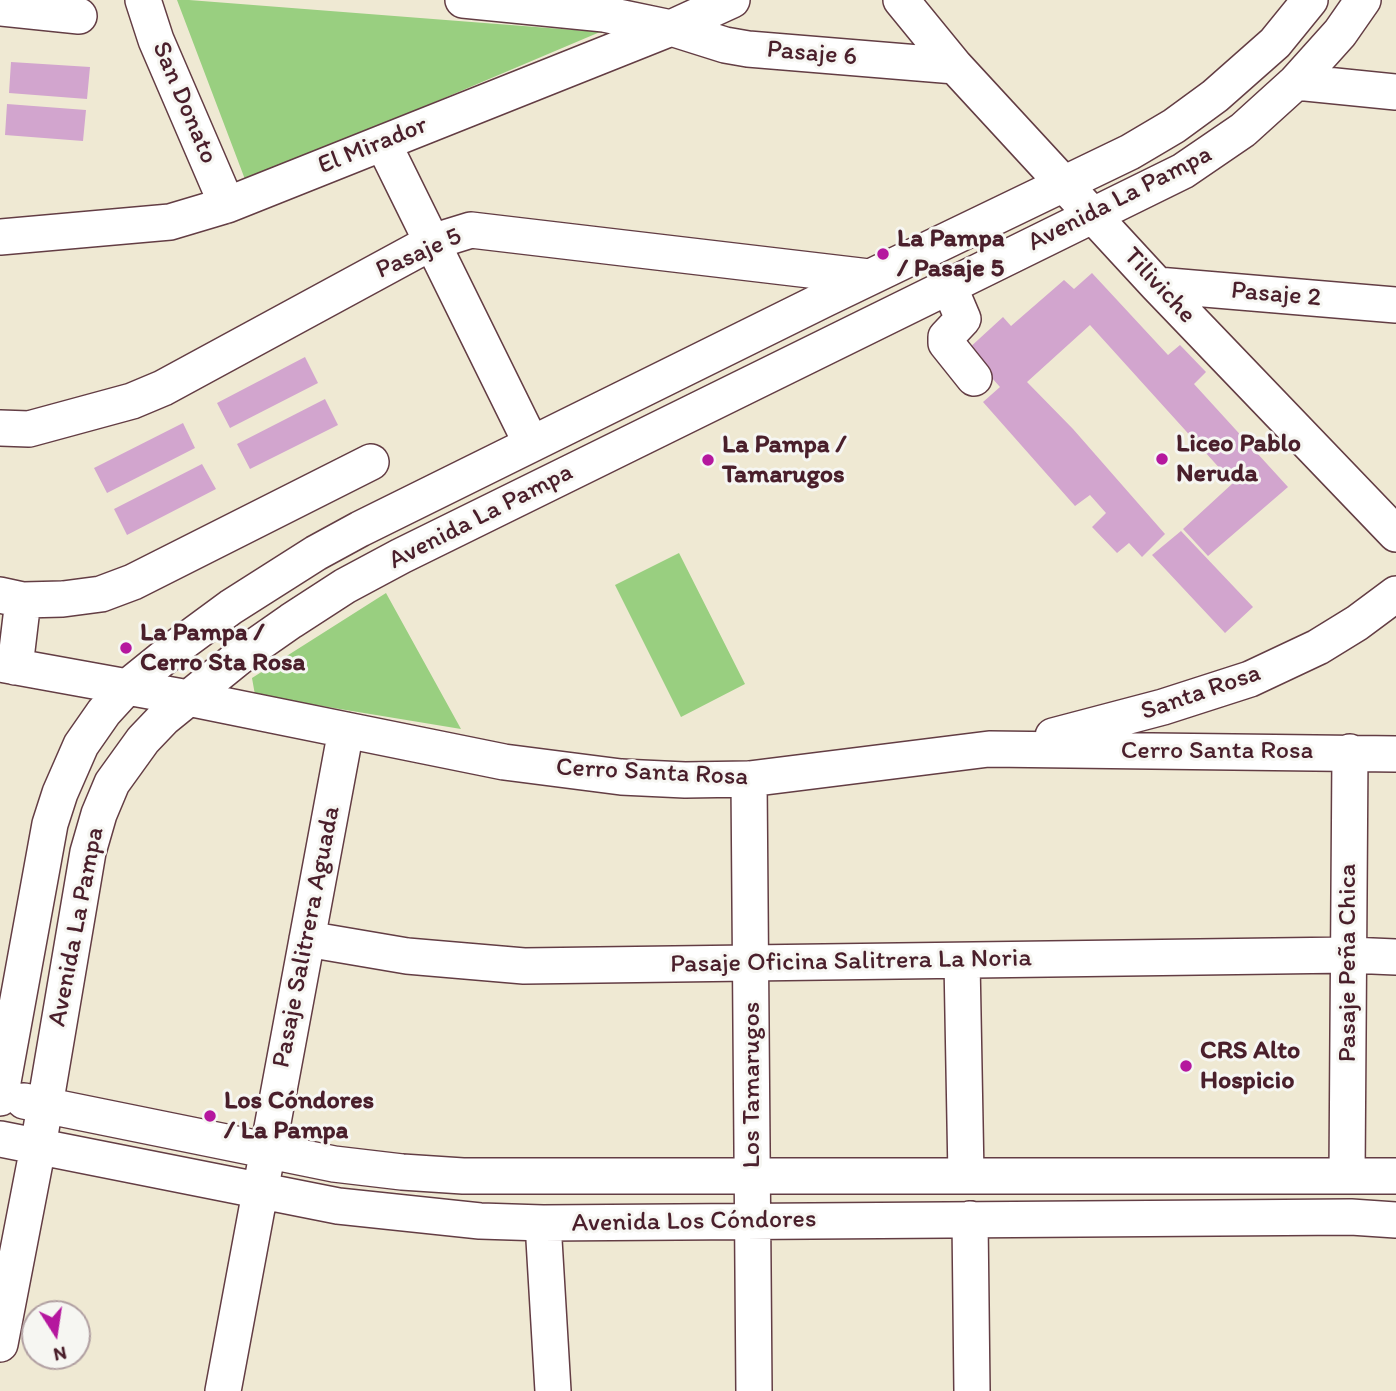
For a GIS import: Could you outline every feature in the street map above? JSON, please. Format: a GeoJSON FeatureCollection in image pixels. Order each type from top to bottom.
{"type":"FeatureCollection","features":[{"type":"Feature","properties":{"kind":"street","name":"San Donato"},"geometry":{"type":"LineString","coordinates":[[143,0],[156,40],[227,205]]}},
{"type":"Feature","properties":{"kind":"street","name":"Pasaje 6"},"geometry":{"type":"LineString","coordinates":[[463,0],[604,14],[671,27],[725,45],[748,49],[955,66]]}},
{"type":"Feature","properties":{"kind":"street","name":"El Mirador"},"geometry":{"type":"LineString","coordinates":[[0,237],[170,222],[227,205],[733,0]]}},
{"type":"Feature","properties":{"kind":"street","name":"Tiliviche"},"geometry":{"type":"LineString","coordinates":[[901,0],[955,66],[1093,216],[1396,534]]}},
{"type":"Feature","properties":{"kind":"street","name":"Avenida La Pampa"},"geometry":{"type":"LineString","coordinates":[[0,1096],[50,824],[81,745],[104,712],[126,688],[188,638],[284,573],[360,529],[869,277],[1130,152],[1174,126],[1215,96],[1275,43],[1310,0]]}},
{"type":"Feature","properties":{"kind":"street","name":"Avenida La Pampa"},"geometry":{"type":"LineString","coordinates":[[0,1344],[38,1147],[88,852],[112,783],[126,761],[164,718],[238,658],[345,586],[949,286],[1149,190],[1215,151],[1243,130],[1296,82],[1340,33],[1363,0]]}},
{"type":"Feature","properties":{"kind":"street"},"geometry":{"type":"LineString","coordinates":[[0,8],[79,16]]}},
{"type":"Feature","properties":{"kind":"street"},"geometry":{"type":"LineString","coordinates":[[1296,82],[1396,92]]}},
{"type":"Feature","properties":{"kind":"street"},"geometry":{"type":"LineString","coordinates":[[383,143],[531,443]]}},
{"type":"Feature","properties":{"kind":"street","name":"Pasaje 5"},"geometry":{"type":"LineString","coordinates":[[0,428],[29,429],[132,401],[175,381],[432,242],[471,230],[869,277]]}},
{"type":"Feature","properties":{"kind":"street","name":"Pasaje 2"},"geometry":{"type":"LineString","coordinates":[[1157,285],[1396,305]]}},
{"type":"Feature","properties":{"kind":"street"},"geometry":{"type":"LineString","coordinates":[[949,286],[963,319],[946,337],[946,343],[974,379]]}},
{"type":"Feature","properties":{"kind":"street"},"geometry":{"type":"LineString","coordinates":[[7,665],[12,597],[63,599],[101,594],[133,582],[371,462]]}},
{"type":"Feature","properties":{"kind":"street","name":"Santa Rosa"},"geometry":{"type":"LineString","coordinates":[[989,749],[1112,722],[1250,679],[1318,647],[1396,594]]}},
{"type":"Feature","properties":{"kind":"street","name":"Cerro Santa Rosa"},"geometry":{"type":"LineString","coordinates":[[7,665],[562,771],[672,779],[749,779],[989,749],[1396,754]]}},
{"type":"Feature","properties":{"kind":"street","name":"Pasaje Salitrera Aguada"},"geometry":{"type":"LineString","coordinates":[[223,1391],[346,730]]}},
{"type":"Feature","properties":{"kind":"street","name":"Pasaje Peña Chica"},"geometry":{"type":"LineString","coordinates":[[1347,1175],[1350,752]]}},
{"type":"Feature","properties":{"kind":"street","name":"Los Tamarugos"},"geometry":{"type":"LineString","coordinates":[[749,779],[754,1391]]}},
{"type":"Feature","properties":{"kind":"street","name":"Pasaje Oficina Salitrera La Noria"},"geometry":{"type":"LineString","coordinates":[[307,939],[407,956],[497,964],[590,966],[1349,955],[1396,957]]}},
{"type":"Feature","properties":{"kind":"street"},"geometry":{"type":"LineString","coordinates":[[962,961],[966,1176]]}},
{"type":"Feature","properties":{"kind":"street","name":"Avenida Los Cóndores"},"geometry":{"type":"LineString","coordinates":[[0,1096],[267,1152],[361,1167],[463,1176],[1396,1176]]}},
{"type":"Feature","properties":{"kind":"street","name":"Avenida Los Cóndores"},"geometry":{"type":"LineString","coordinates":[[0,1139],[260,1192],[416,1216],[543,1223],[1351,1217],[1396,1220]]}},
{"type":"Feature","properties":{"kind":"street"},"geometry":{"type":"LineString","coordinates":[[970,1219],[972,1391]]}},
{"type":"Feature","properties":{"kind":"street"},"geometry":{"type":"LineString","coordinates":[[543,1223],[553,1391]]}},
{"type":"Feature","properties":{"kind":"green space"},"geometry":{"type":"Polygon","coordinates":[[[177,0],[189,0],[600,32],[246,182],[177,0]]]}},
{"type":"Feature","properties":{"kind":"green space"},"geometry":{"type":"Polygon","coordinates":[[[679,553],[745,684],[681,717],[615,585],[679,553]]]}},
{"type":"Feature","properties":{"kind":"green space"},"geometry":{"type":"Polygon","coordinates":[[[386,593],[461,729],[255,695],[252,678],[386,593]]]}},
{"type":"Feature","properties":{"kind":"building"},"geometry":{"type":"Polygon","coordinates":[[[11,62],[90,67],[87,99],[9,93],[11,62]]]}},
{"type":"Feature","properties":{"kind":"building"},"geometry":{"type":"Polygon","coordinates":[[[7,104],[86,110],[83,141],[5,135],[7,104]]]}},
{"type":"Feature","properties":{"kind":"building"},"geometry":{"type":"Polygon","coordinates":[[[1092,273],[1168,355],[1180,345],[1206,372],[1194,384],[1288,487],[1208,556],[1183,529],[1233,483],[1090,325],[1027,382],[1073,429],[1165,534],[1142,557],[1129,543],[1117,553],[1092,527],[1106,513],[1090,495],[1075,506],[983,402],[1000,387],[967,350],[1003,317],[1011,326],[1064,280],[1074,289],[1092,273]]]}},
{"type":"Feature","properties":{"kind":"building"},"geometry":{"type":"Polygon","coordinates":[[[305,357],[318,383],[230,428],[217,403],[305,357]]]}},
{"type":"Feature","properties":{"kind":"building"},"geometry":{"type":"Polygon","coordinates":[[[325,399],[338,425],[250,469],[237,444],[325,399]]]}},
{"type":"Feature","properties":{"kind":"building"},"geometry":{"type":"Polygon","coordinates":[[[183,423],[195,448],[107,493],[94,468],[183,423]]]}},
{"type":"Feature","properties":{"kind":"building"},"geometry":{"type":"Polygon","coordinates":[[[202,464],[216,489],[127,535],[114,509],[202,464]]]}},
{"type":"Feature","properties":{"kind":"building"},"geometry":{"type":"Polygon","coordinates":[[[1181,531],[1253,607],[1225,633],[1152,555],[1181,531]]]}},
{"type":"Feature","properties":{"kind":"place","name":"La Pampa / Pasaje 5"},"geometry":{"type":"Point","coordinates":[883,254]}},
{"type":"Feature","properties":{"kind":"place","name":"Liceo Pablo Neruda"},"geometry":{"type":"Point","coordinates":[1162,459]}},
{"type":"Feature","properties":{"kind":"place","name":"La Pampa / Tamarugos"},"geometry":{"type":"Point","coordinates":[708,460]}},
{"type":"Feature","properties":{"kind":"place","name":"La Pampa / Cerro Sta Rosa"},"geometry":{"type":"Point","coordinates":[126,648]}},
{"type":"Feature","properties":{"kind":"place","name":"CRS Alto Hospicio"},"geometry":{"type":"Point","coordinates":[1186,1066]}},
{"type":"Feature","properties":{"kind":"place","name":"Los Cóndores / La Pampa"},"geometry":{"type":"Point","coordinates":[210,1116]}}]}
